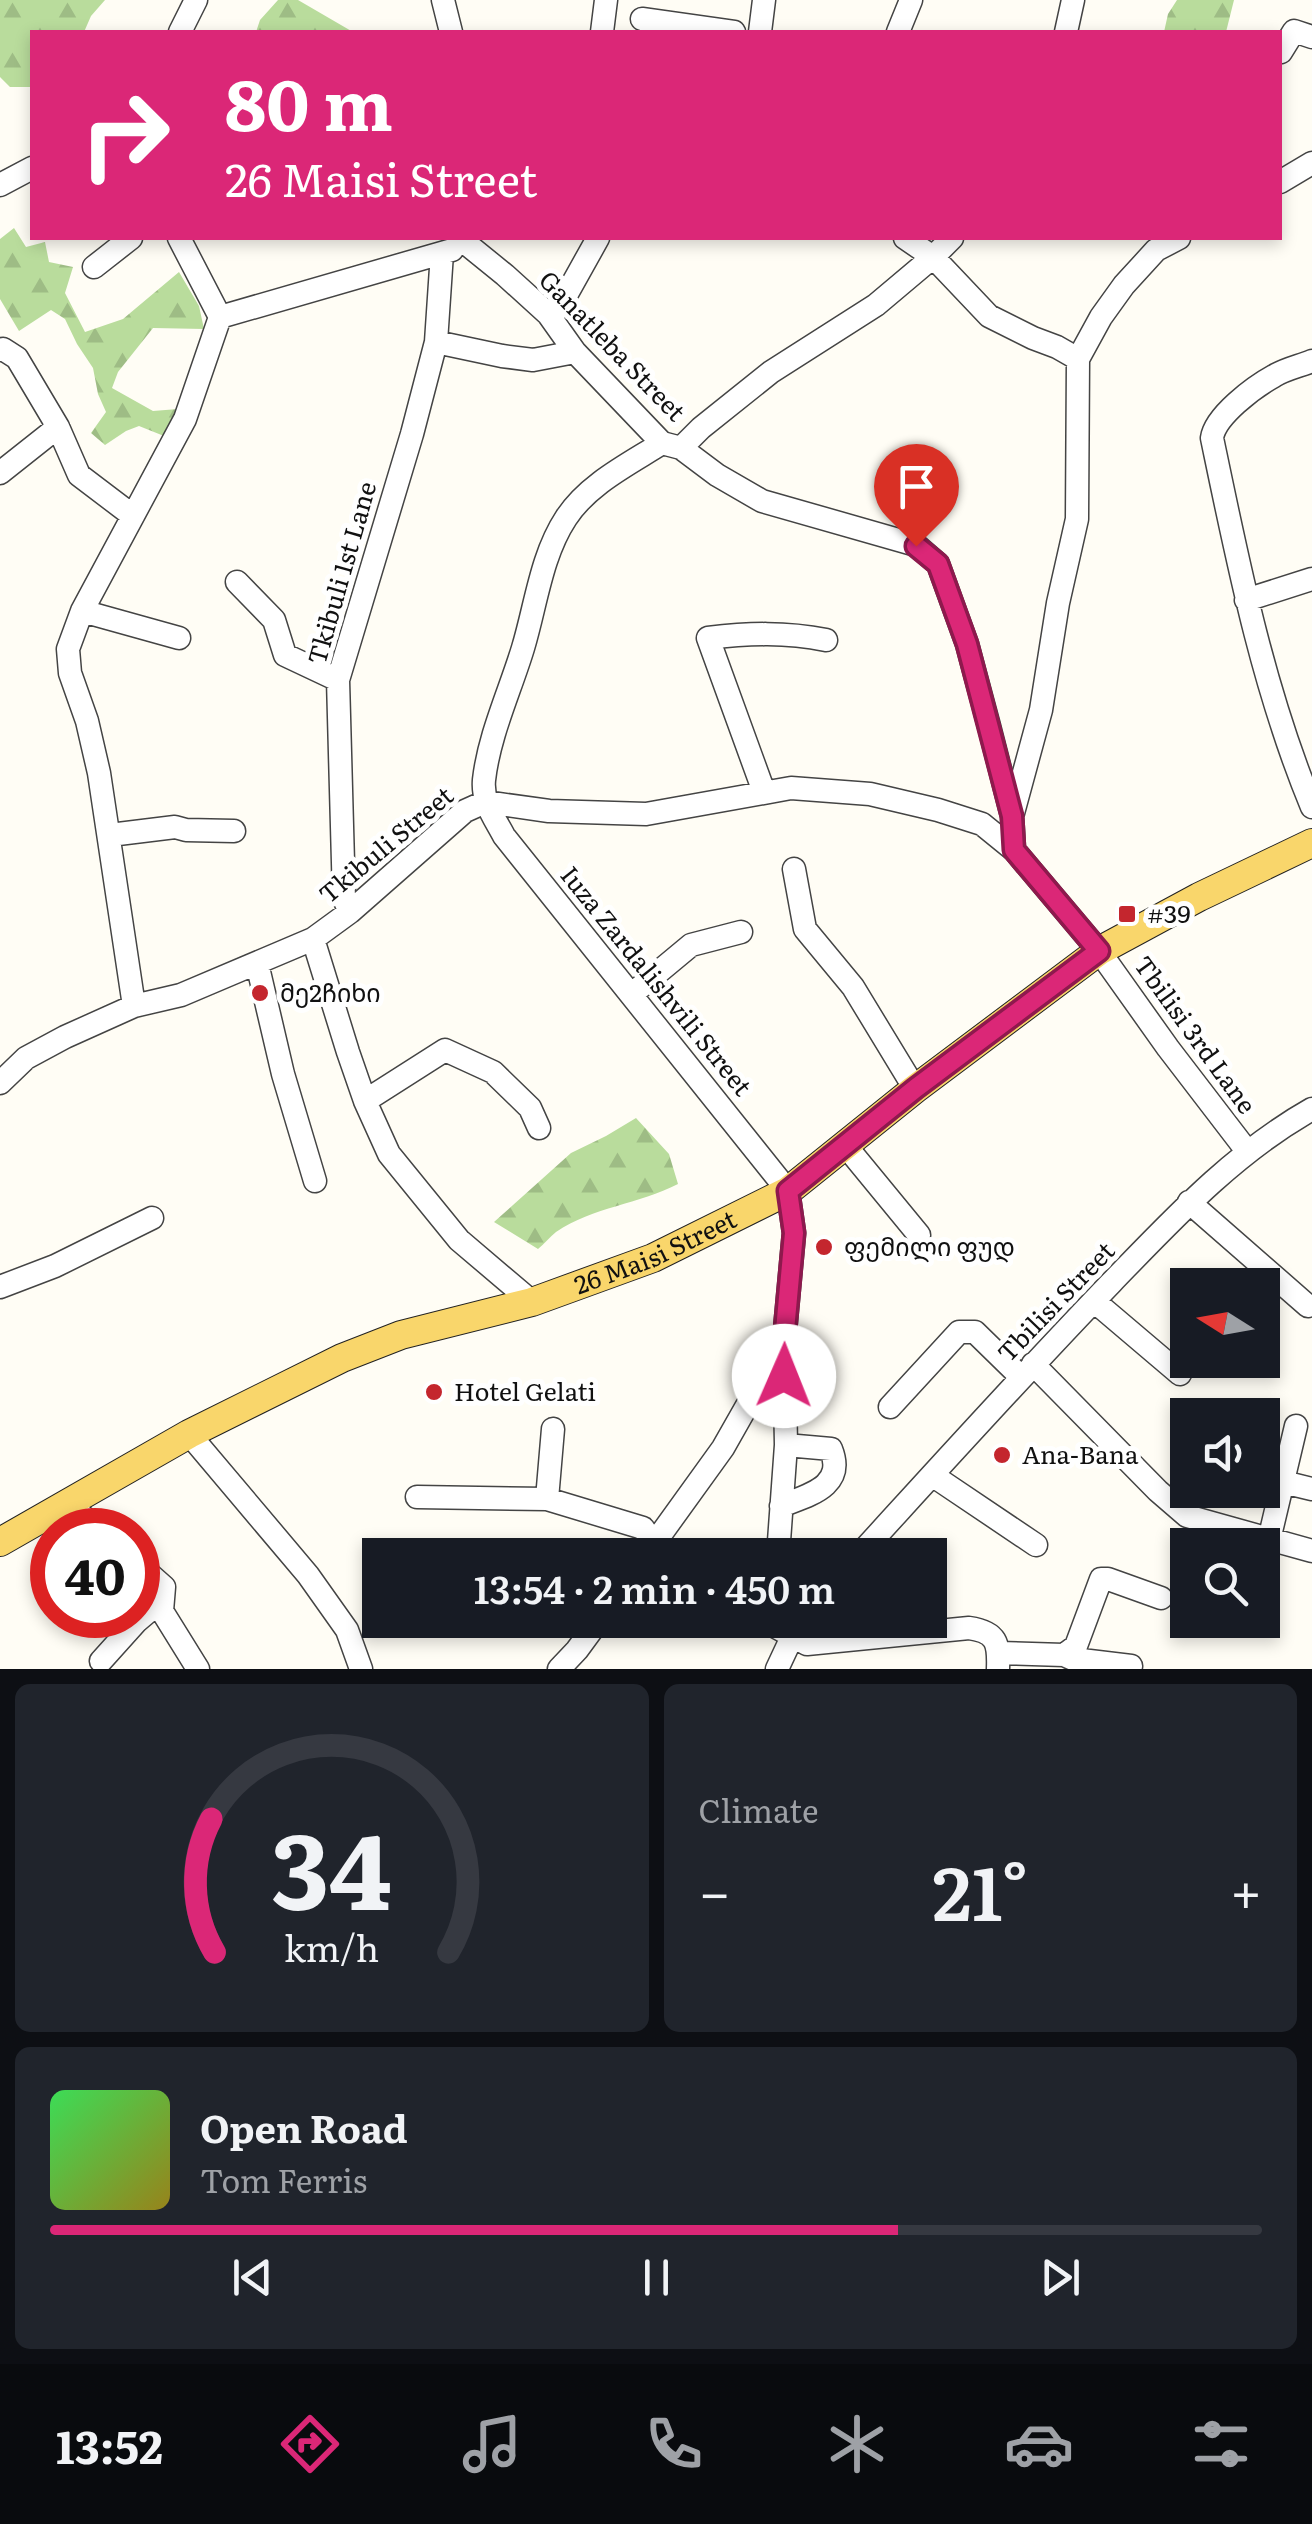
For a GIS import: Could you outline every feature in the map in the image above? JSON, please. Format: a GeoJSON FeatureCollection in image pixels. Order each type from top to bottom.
{"type":"FeatureCollection","features":[{"type":"Feature","properties":{"kind":"main road","name":"26 Maisi Street"},"geometry":{"type":"LineString","coordinates":[[0,1542],[189,1434],[342,1358],[386,1341],[532,1302],[653,1258],[788,1191],[916,1088],[1099,951],[1312,843]]}},
{"type":"Feature","properties":{"kind":"street"},"geometry":{"type":"LineString","coordinates":[[181,30],[196,0]]}},
{"type":"Feature","properties":{"kind":"street"},"geometry":{"type":"LineString","coordinates":[[444,0],[451,30]]}},
{"type":"Feature","properties":{"kind":"street"},"geometry":{"type":"LineString","coordinates":[[602,30],[606,0]]}},
{"type":"Feature","properties":{"kind":"street"},"geometry":{"type":"LineString","coordinates":[[760,30],[764,0]]}},
{"type":"Feature","properties":{"kind":"street"},"geometry":{"type":"LineString","coordinates":[[899,30],[911,0]]}},
{"type":"Feature","properties":{"kind":"street"},"geometry":{"type":"LineString","coordinates":[[1066,30],[1073,0]]}},
{"type":"Feature","properties":{"kind":"street"},"geometry":{"type":"LineString","coordinates":[[642,19],[720,30]]}},
{"type":"Feature","properties":{"kind":"street"},"geometry":{"type":"LineString","coordinates":[[1282,49],[1294,31],[1312,36]]}},
{"type":"Feature","properties":{"kind":"street"},"geometry":{"type":"LineString","coordinates":[[1282,181],[1312,163]]}},
{"type":"Feature","properties":{"kind":"street"},"geometry":{"type":"LineString","coordinates":[[0,185],[30,169]]}},
{"type":"Feature","properties":{"kind":"street"},"geometry":{"type":"LineString","coordinates":[[94,267],[128,240]]}},
{"type":"Feature","properties":{"kind":"street"},"geometry":{"type":"LineString","coordinates":[[134,1006],[100,772],[70,673],[68,649],[82,611],[185,418],[220,316],[180,240]]}},
{"type":"Feature","properties":{"kind":"street"},"geometry":{"type":"LineString","coordinates":[[548,314],[559,308],[597,240]]}},
{"type":"Feature","properties":{"kind":"street"},"geometry":{"type":"LineString","coordinates":[[908,240],[933,257],[989,316],[1078,359]]}},
{"type":"Feature","properties":{"kind":"street","name":"Tkibuli Street"},"geometry":{"type":"LineString","coordinates":[[0,1083],[26,1058],[65,1037],[134,1006],[181,995],[313,939],[350,912],[465,810],[485,802],[484,781],[494,737],[550,548],[567,516],[592,490],[701,428],[771,372],[876,304],[950,240]]}},
{"type":"Feature","properties":{"kind":"street"},"geometry":{"type":"LineString","coordinates":[[220,316],[442,253],[468,241]]}},
{"type":"Feature","properties":{"kind":"street","name":"Ganatleba Street"},"geometry":{"type":"LineString","coordinates":[[468,241],[548,314],[574,352],[672,445],[717,476],[762,501],[916,546],[938,564],[967,644],[1012,816],[1014,850]]}},
{"type":"Feature","properties":{"kind":"street"},"geometry":{"type":"LineString","coordinates":[[1012,816],[1042,710],[1058,603],[1077,518],[1078,359],[1112,301],[1157,244]]}},
{"type":"Feature","properties":{"kind":"street","name":"Tkibuli 1st Lane"},"geometry":{"type":"LineString","coordinates":[[350,912],[344,899],[338,680],[436,342],[442,253]]}},
{"type":"Feature","properties":{"kind":"street"},"geometry":{"type":"LineString","coordinates":[[436,342],[533,360],[574,352]]}},
{"type":"Feature","properties":{"kind":"street"},"geometry":{"type":"LineString","coordinates":[[0,350],[16,358],[58,427],[79,475],[132,516]]}},
{"type":"Feature","properties":{"kind":"street"},"geometry":{"type":"LineString","coordinates":[[1312,361],[1276,374],[1238,402],[1214,426],[1212,438],[1246,600],[1276,710],[1312,807]]}},
{"type":"Feature","properties":{"kind":"street"},"geometry":{"type":"LineString","coordinates":[[0,473],[58,427]]}},
{"type":"Feature","properties":{"kind":"street"},"geometry":{"type":"LineString","coordinates":[[1246,600],[1312,579]]}},
{"type":"Feature","properties":{"kind":"street"},"geometry":{"type":"LineString","coordinates":[[237,582],[274,620],[285,655],[338,680]]}},
{"type":"Feature","properties":{"kind":"street"},"geometry":{"type":"LineString","coordinates":[[82,611],[179,638]]}},
{"type":"Feature","properties":{"kind":"street"},"geometry":{"type":"LineString","coordinates":[[764,792],[708,638],[768,632],[826,640]]}},
{"type":"Feature","properties":{"kind":"street"},"geometry":{"type":"LineString","coordinates":[[485,802],[549,811],[646,814],[792,788],[870,794],[938,810],[982,824],[1014,850],[1099,951]]}},
{"type":"Feature","properties":{"kind":"street","name":"Iuza Zardalishvili Street"},"geometry":{"type":"LineString","coordinates":[[485,802],[504,836],[788,1191]]}},
{"type":"Feature","properties":{"kind":"street"},"geometry":{"type":"LineString","coordinates":[[110,835],[175,827],[234,830]]}},
{"type":"Feature","properties":{"kind":"street"},"geometry":{"type":"LineString","coordinates":[[794,869],[805,929],[853,988],[916,1088]]}},
{"type":"Feature","properties":{"kind":"street"},"geometry":{"type":"LineString","coordinates":[[632,994],[691,944],[742,932]]}},
{"type":"Feature","properties":{"kind":"street"},"geometry":{"type":"LineString","coordinates":[[313,939],[348,1052],[389,1154],[459,1240],[532,1302]]}},
{"type":"Feature","properties":{"kind":"street","name":"Tbilisi 3rd Lane"},"geometry":{"type":"LineString","coordinates":[[1099,951],[1247,1151]]}},
{"type":"Feature","properties":{"kind":"street"},"geometry":{"type":"LineString","coordinates":[[257,963],[283,1074],[315,1182]]}},
{"type":"Feature","properties":{"kind":"street"},"geometry":{"type":"LineString","coordinates":[[366,1101],[445,1050],[492,1072],[530,1108],[539,1128]]}},
{"type":"Feature","properties":{"kind":"street","name":"Tbilisi Street"},"geometry":{"type":"LineString","coordinates":[[875,1538],[1027,1371],[1190,1202],[1247,1151],[1312,1109]]}},
{"type":"Feature","properties":{"kind":"street"},"geometry":{"type":"LineString","coordinates":[[845,1146],[919,1235]]}},
{"type":"Feature","properties":{"kind":"street"},"geometry":{"type":"LineString","coordinates":[[779,1538],[786,1444],[784,1341],[794,1233],[788,1191]]}},
{"type":"Feature","properties":{"kind":"street"},"geometry":{"type":"LineString","coordinates":[[1190,1202],[1308,1306]]}},
{"type":"Feature","properties":{"kind":"street"},"geometry":{"type":"LineString","coordinates":[[0,1288],[55,1266],[152,1218]]}},
{"type":"Feature","properties":{"kind":"street"},"geometry":{"type":"LineString","coordinates":[[1094,1301],[1170,1366]]}},
{"type":"Feature","properties":{"kind":"street"},"geometry":{"type":"LineString","coordinates":[[890,1406],[958,1332],[975,1332],[1027,1371],[1186,1516],[1228,1528]]}},
{"type":"Feature","properties":{"kind":"street"},"geometry":{"type":"LineString","coordinates":[[665,1538],[784,1341]]}},
{"type":"Feature","properties":{"kind":"street"},"geometry":{"type":"LineString","coordinates":[[1272,1528],[1296,1426]]}},
{"type":"Feature","properties":{"kind":"street"},"geometry":{"type":"LineString","coordinates":[[546,1499],[553,1430]]}},
{"type":"Feature","properties":{"kind":"street"},"geometry":{"type":"LineString","coordinates":[[189,1434],[308,1575],[347,1630],[361,1669]]}},
{"type":"Feature","properties":{"kind":"street"},"geometry":{"type":"LineString","coordinates":[[782,1506],[820,1491],[834,1469],[834,1454],[830,1450],[786,1444]]}},
{"type":"Feature","properties":{"kind":"street"},"geometry":{"type":"LineString","coordinates":[[932,1475],[1036,1545]]}},
{"type":"Feature","properties":{"kind":"street"},"geometry":{"type":"LineString","coordinates":[[1283,1482],[1312,1489]]}},
{"type":"Feature","properties":{"kind":"street"},"geometry":{"type":"LineString","coordinates":[[416,1496],[546,1499],[643,1528],[649,1538]]}},
{"type":"Feature","properties":{"kind":"street"},"geometry":{"type":"LineString","coordinates":[[68,1503],[74,1508]]}},
{"type":"Feature","properties":{"kind":"street"},"geometry":{"type":"LineString","coordinates":[[1280,1543],[1312,1551]]}},
{"type":"Feature","properties":{"kind":"street"},"geometry":{"type":"LineString","coordinates":[[947,1630],[985,1630],[996,1641],[998,1661],[1064,1654],[1076,1646],[1101,1579],[1108,1578],[1161,1598]]}},
{"type":"Feature","properties":{"kind":"street"},"geometry":{"type":"LineString","coordinates":[[160,1583],[164,1587],[162,1611],[198,1669]]}},
{"type":"Feature","properties":{"kind":"street"},"geometry":{"type":"LineString","coordinates":[[101,1662],[137,1621],[163,1599]]}},
{"type":"Feature","properties":{"kind":"street"},"geometry":{"type":"LineString","coordinates":[[558,1669],[586,1638]]}},
{"type":"Feature","properties":{"kind":"street"},"geometry":{"type":"LineString","coordinates":[[776,1669],[784,1638]]}},
{"type":"Feature","properties":{"kind":"street"},"geometry":{"type":"LineString","coordinates":[[800,1638],[807,1644],[868,1638]]}},
{"type":"Feature","properties":{"kind":"street"},"geometry":{"type":"LineString","coordinates":[[1064,1654],[1073,1659],[1131,1666]]}},
{"type":"Feature","properties":{"kind":"green space"},"geometry":{"type":"Polygon","coordinates":[[[0,0],[105,0],[85,30],[30,30],[30,87],[10,87],[0,77],[0,0]]]}},
{"type":"Feature","properties":{"kind":"green space"},"geometry":{"type":"Polygon","coordinates":[[[278,0],[298,0],[350,30],[257,30],[260,20],[278,0]]]}},
{"type":"Feature","properties":{"kind":"green space"},"geometry":{"type":"Polygon","coordinates":[[[1177,0],[1234,0],[1226,30],[1164,30],[1177,0]]]}},
{"type":"Feature","properties":{"kind":"green space"},"geometry":{"type":"Polygon","coordinates":[[[14,228],[26,247],[45,242],[49,262],[73,267],[65,293],[85,332],[123,319],[179,272],[199,306],[204,329],[153,328],[118,372],[112,388],[153,411],[178,409],[164,436],[139,426],[105,445],[91,433],[106,412],[93,368],[65,319],[51,310],[19,331],[0,299],[0,239],[14,228]]]}},
{"type":"Feature","properties":{"kind":"green space"},"geometry":{"type":"Polygon","coordinates":[[[636,1118],[669,1154],[678,1184],[570,1224],[538,1249],[494,1222],[571,1153],[636,1118]]]}},
{"type":"Feature","properties":{"kind":"place","name":"#39"},"geometry":{"type":"Point","coordinates":[1127,914]}},
{"type":"Feature","properties":{"kind":"place","name":"მე2ჩიხი"},"geometry":{"type":"Point","coordinates":[260,993]}},
{"type":"Feature","properties":{"kind":"place","name":"ფემილი ფუდ"},"geometry":{"type":"Point","coordinates":[824,1247]}},
{"type":"Feature","properties":{"kind":"place","name":"Hotel Gelati"},"geometry":{"type":"Point","coordinates":[434,1392]}},
{"type":"Feature","properties":{"kind":"place","name":"Ana-Bana"},"geometry":{"type":"Point","coordinates":[1002,1455]}},
{"type":"Feature","properties":{"kind":"route"},"geometry":{"type":"LineString","coordinates":[[784,1376],[794,1233],[788,1191],[916,1088],[1099,951],[1014,850],[1012,816],[967,644],[938,564],[916,546]]}}]}
